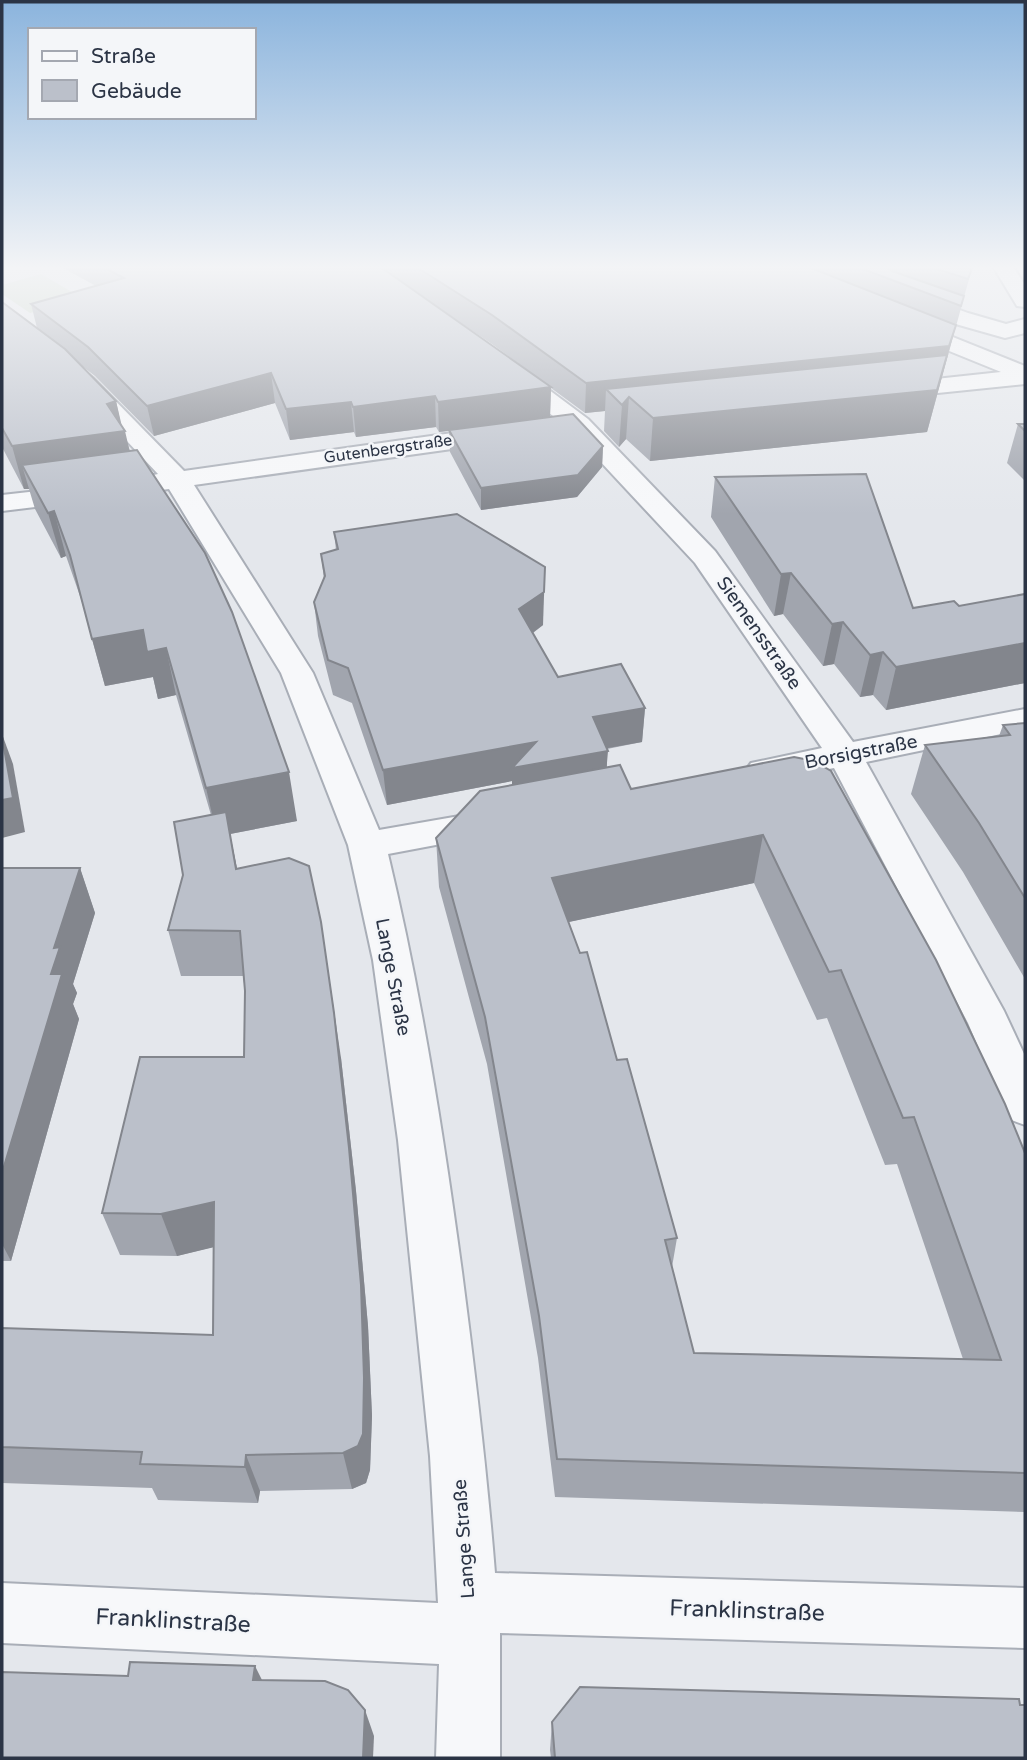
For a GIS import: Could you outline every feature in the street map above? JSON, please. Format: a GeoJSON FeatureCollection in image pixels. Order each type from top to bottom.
{"type":"FeatureCollection","features":[{"type":"Feature","properties":{"kind":"street","name":"Lange Straße"},"geometry":{"type":"LineString","coordinates":[[42,350],[85,383],[176,478],[297,673],[367,845],[393,960],[421,1140],[458,1456],[469,1619],[468,1758]]}},
{"type":"Feature","properties":{"kind":"street"},"geometry":{"type":"LineString","coordinates":[[966,350],[1025,375]]}},
{"type":"Feature","properties":{"kind":"street","name":"Siemensstraße"},"geometry":{"type":"LineString","coordinates":[[483,351],[578,425],[705,557],[845,756],[989,1023],[1025,1106]]}},
{"type":"Feature","properties":{"kind":"street"},"geometry":{"type":"LineString","coordinates":[[863,394],[1025,375]]}},
{"type":"Feature","properties":{"kind":"street","name":"Gutenbergstraße"},"geometry":{"type":"LineString","coordinates":[[2,503],[524,432]]}},
{"type":"Feature","properties":{"kind":"street","name":"Borsigstraße"},"geometry":{"type":"LineString","coordinates":[[736,776],[1025,719]]}},
{"type":"Feature","properties":{"kind":"street"},"geometry":{"type":"LineString","coordinates":[[367,845],[531,815]]}},
{"type":"Feature","properties":{"kind":"street","name":"Franklinstraße"},"geometry":{"type":"LineString","coordinates":[[2,1613],[469,1619],[1025,1618]]}},
{"type":"Feature","properties":{"kind":"building"},"geometry":{"type":"Polygon","coordinates":[[[2,350],[66,350],[116,401],[107,404],[125,431],[12,446],[2,428],[2,350]]]}},
{"type":"Feature","properties":{"kind":"building"},"geometry":{"type":"Polygon","coordinates":[[[91,350],[499,350],[551,387],[438,402],[435,396],[353,407],[351,402],[286,409],[271,373],[147,406],[91,350]]]}},
{"type":"Feature","properties":{"kind":"building"},"geometry":{"type":"Polygon","coordinates":[[[541,350],[908,350],[586,383],[541,350]]]}},
{"type":"Feature","properties":{"kind":"building"},"geometry":{"type":"Polygon","coordinates":[[[947,355],[937,390],[653,418],[629,397],[622,405],[606,389],[947,355]]]}},
{"type":"Feature","properties":{"kind":"building"},"geometry":{"type":"Polygon","coordinates":[[[573,414],[603,446],[578,475],[481,488],[449,430],[573,414]]]}},
{"type":"Feature","properties":{"kind":"building"},"geometry":{"type":"Polygon","coordinates":[[[137,450],[205,553],[232,612],[289,772],[206,788],[166,648],[147,652],[143,630],[92,639],[70,555],[54,511],[48,513],[22,465],[137,450]]]}},
{"type":"Feature","properties":{"kind":"building"},"geometry":{"type":"Polygon","coordinates":[[[866,474],[913,608],[954,601],[959,606],[1025,594],[1025,643],[896,667],[883,652],[870,655],[843,622],[832,624],[791,573],[781,574],[715,477],[866,474]]]}},
{"type":"Feature","properties":{"kind":"building"},"geometry":{"type":"Polygon","coordinates":[[[457,514],[545,567],[544,592],[519,609],[558,677],[621,664],[645,708],[593,717],[608,751],[512,768],[536,742],[383,770],[348,668],[328,660],[314,602],[325,576],[321,554],[338,549],[334,532],[457,514]]]}},
{"type":"Feature","properties":{"kind":"building"},"geometry":{"type":"Polygon","coordinates":[[[1025,723],[1025,898],[979,823],[925,745],[1010,735],[1003,725],[1025,723]]]}},
{"type":"Feature","properties":{"kind":"building"},"geometry":{"type":"Polygon","coordinates":[[[2,737],[13,798],[2,800],[2,737]]]}},
{"type":"Feature","properties":{"kind":"building"},"geometry":{"type":"Polygon","coordinates":[[[794,757],[814,761],[831,771],[936,960],[1005,1104],[1025,1153],[1025,1473],[557,1459],[539,1316],[485,1017],[436,838],[480,791],[620,765],[631,789],[794,757]],[[763,835],[552,878],[580,953],[587,952],[617,1060],[627,1059],[677,1238],[665,1240],[694,1353],[1001,1360],[914,1117],[903,1118],[841,970],[829,972],[763,835]]]}},
{"type":"Feature","properties":{"kind":"building"},"geometry":{"type":"Polygon","coordinates":[[[226,812],[236,869],[289,858],[309,866],[321,922],[334,1013],[349,1148],[361,1285],[363,1434],[358,1446],[343,1453],[246,1455],[245,1467],[140,1464],[142,1452],[2,1447],[2,1328],[213,1335],[214,1202],[161,1214],[102,1213],[140,1057],[244,1057],[245,991],[240,931],[168,930],[183,875],[174,822],[226,812]]]}},
{"type":"Feature","properties":{"kind":"building"},"geometry":{"type":"Polygon","coordinates":[[[2,868],[80,868],[54,948],[60,947],[51,974],[62,974],[2,1173],[2,868]]]}},
{"type":"Feature","properties":{"kind":"building"},"geometry":{"type":"Polygon","coordinates":[[[130,1662],[255,1666],[253,1680],[325,1681],[348,1690],[365,1710],[363,1758],[2,1758],[2,1672],[128,1676],[130,1662]]]}},
{"type":"Feature","properties":{"kind":"building"},"geometry":{"type":"Polygon","coordinates":[[[580,1687],[1019,1699],[1020,1705],[1025,1705],[1025,1758],[555,1758],[552,1722],[580,1687]]]}}]}
